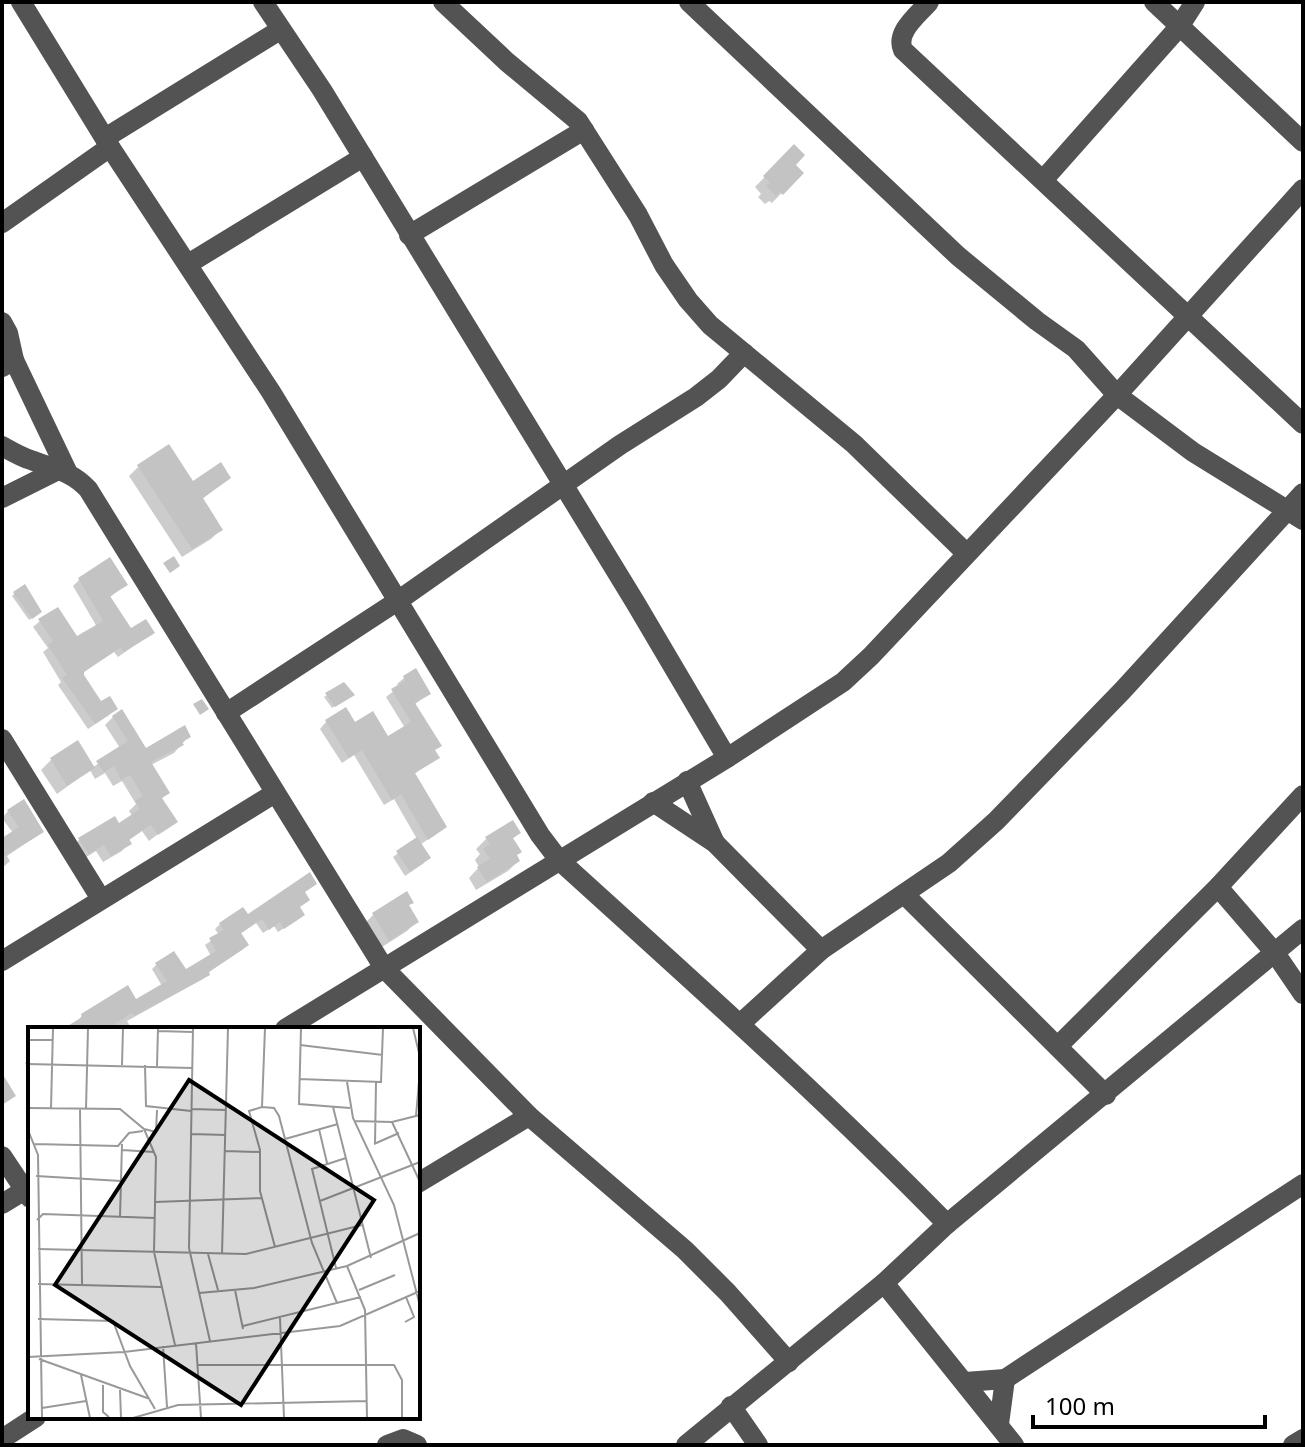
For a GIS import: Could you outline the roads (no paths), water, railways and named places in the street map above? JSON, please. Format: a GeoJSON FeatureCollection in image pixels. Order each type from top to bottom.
{"type":"FeatureCollection","features":[{"type":"Feature","properties":{"kind":"street"},"geometry":{"type":"LineString","coordinates":[[21,2],[271,392],[530,820],[559,860],[740,1024],[947,1224]]}},
{"type":"Feature","properties":{"kind":"street"},"geometry":{"type":"LineString","coordinates":[[263,2],[322,90],[727,758]]}},
{"type":"Feature","properties":{"kind":"street"},"geometry":{"type":"LineString","coordinates":[[443,2],[507,62],[578,121],[638,215],[664,265],[710,325],[854,444],[966,553]]}},
{"type":"Feature","properties":{"kind":"street"},"geometry":{"type":"LineString","coordinates":[[689,2],[958,256],[1076,349],[1117,395],[1193,452],[1294,515]]}},
{"type":"Feature","properties":{"kind":"street"},"geometry":{"type":"LineString","coordinates":[[929,2],[905,30],[900,46],[1303,424]]}},
{"type":"Feature","properties":{"kind":"street"},"geometry":{"type":"LineString","coordinates":[[1154,2],[1303,142]]}},
{"type":"Feature","properties":{"kind":"street"},"geometry":{"type":"LineString","coordinates":[[1044,179],[1179,27],[1195,2]]}},
{"type":"Feature","properties":{"kind":"street"},"geometry":{"type":"LineString","coordinates":[[2,223],[108,142],[280,30]]}},
{"type":"Feature","properties":{"kind":"street"},"geometry":{"type":"LineString","coordinates":[[409,235],[584,130]]}},
{"type":"Feature","properties":{"kind":"street"},"geometry":{"type":"LineString","coordinates":[[188,264],[363,157]]}},
{"type":"Feature","properties":{"kind":"street"},"geometry":{"type":"LineString","coordinates":[[288,1027],[727,758],[843,682],[1117,395],[1303,189]]}},
{"type":"Feature","properties":{"kind":"street"},"geometry":{"type":"LineString","coordinates":[[2,322],[8,333],[8,363],[64,470]]}},
{"type":"Feature","properties":{"kind":"street"},"geometry":{"type":"LineString","coordinates":[[226,713],[399,600],[563,488],[620,445],[696,397],[744,353]]}},
{"type":"Feature","properties":{"kind":"street"},"geometry":{"type":"LineString","coordinates":[[2,446],[31,460],[64,470],[88,489],[384,968],[529,1116],[685,1250],[789,1362]]}},
{"type":"Feature","properties":{"kind":"street"},"geometry":{"type":"LineString","coordinates":[[2,498],[64,470]]}},
{"type":"Feature","properties":{"kind":"street"},"geometry":{"type":"LineString","coordinates":[[740,1024],[821,950],[949,863],[1017,799],[1242,562],[1294,515],[1303,493]]}},
{"type":"Feature","properties":{"kind":"street"},"geometry":{"type":"LineString","coordinates":[[2,739],[101,899]]}},
{"type":"Feature","properties":{"kind":"street"},"geometry":{"type":"LineString","coordinates":[[687,781],[715,843]]}},
{"type":"Feature","properties":{"kind":"street"},"geometry":{"type":"LineString","coordinates":[[2,961],[275,793]]}},
{"type":"Feature","properties":{"kind":"street"},"geometry":{"type":"LineString","coordinates":[[1058,1046],[1218,887],[1303,795]]}},
{"type":"Feature","properties":{"kind":"street"},"geometry":{"type":"LineString","coordinates":[[653,802],[715,843],[821,950]]}},
{"type":"Feature","properties":{"kind":"street"},"geometry":{"type":"LineString","coordinates":[[1218,887],[1275,953],[1303,994]]}},
{"type":"Feature","properties":{"kind":"street"},"geometry":{"type":"LineString","coordinates":[[905,895],[1106,1095]]}},
{"type":"Feature","properties":{"kind":"street"},"geometry":{"type":"LineString","coordinates":[[686,1445],[884,1283],[947,1224],[1303,929]]}},
{"type":"Feature","properties":{"kind":"street"},"geometry":{"type":"LineString","coordinates":[[420,1182],[529,1116]]}},
{"type":"Feature","properties":{"kind":"street"},"geometry":{"type":"LineString","coordinates":[[2,1156],[28,1192],[2,1204]]}},
{"type":"Feature","properties":{"kind":"street"},"geometry":{"type":"LineString","coordinates":[[965,1382],[1005,1379],[1303,1184]]}},
{"type":"Feature","properties":{"kind":"street"},"geometry":{"type":"LineString","coordinates":[[884,1283],[1014,1445]]}},
{"type":"Feature","properties":{"kind":"street"},"geometry":{"type":"LineString","coordinates":[[999,1424],[1005,1379]]}},
{"type":"Feature","properties":{"kind":"street"},"geometry":{"type":"LineString","coordinates":[[731,1406],[758,1445]]}},
{"type":"Feature","properties":{"kind":"street"},"geometry":{"type":"LineString","coordinates":[[2,1439],[33,1419]]}},
{"type":"Feature","properties":{"kind":"street"},"geometry":{"type":"LineString","coordinates":[[387,1445],[403,1439],[417,1445]]}},
{"type":"Feature","properties":{"kind":"street"},"geometry":{"type":"LineString","coordinates":[[1293,1445],[1303,1439]]}}]}
